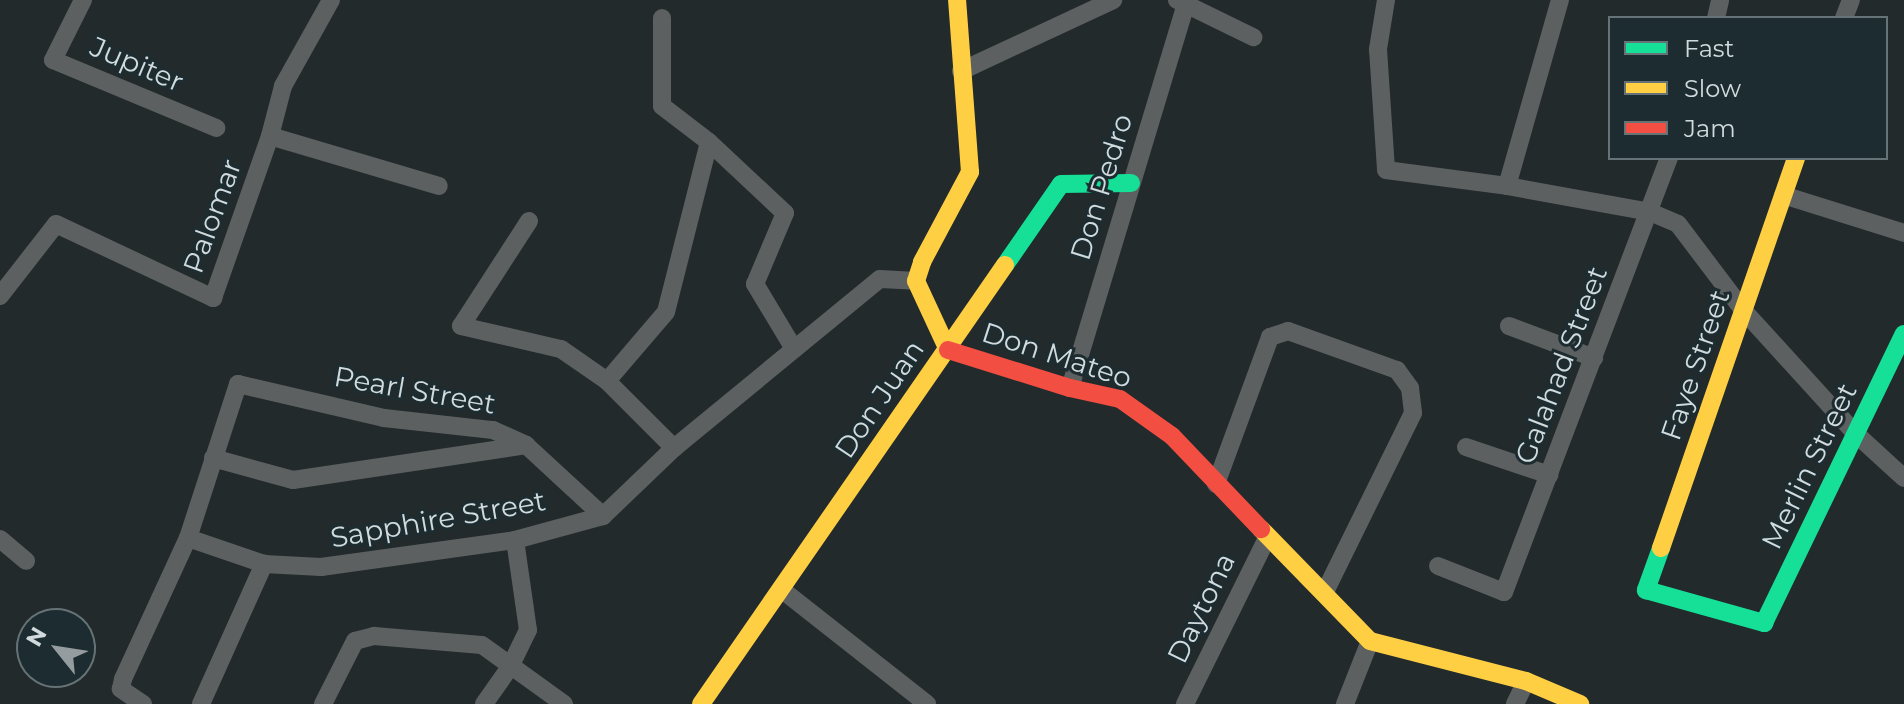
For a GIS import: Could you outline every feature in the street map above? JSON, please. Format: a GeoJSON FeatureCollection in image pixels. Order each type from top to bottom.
{"type":"FeatureCollection","features":[{"type":"Feature","properties":{"kind":"street","name":"Jupiter"},"geometry":{"type":"LineString","coordinates":[[83,0],[53,60],[216,128]]}},
{"type":"Feature","properties":{"kind":"street","name":"Palomar"},"geometry":{"type":"LineString","coordinates":[[0,296],[56,224],[213,298],[270,136],[283,86],[331,0]]}},
{"type":"Feature","properties":{"kind":"street"},"geometry":{"type":"LineString","coordinates":[[916,281],[922,262],[970,172],[957,0]]}},
{"type":"Feature","properties":{"kind":"street"},"geometry":{"type":"LineString","coordinates":[[961,71],[1113,0]]}},
{"type":"Feature","properties":{"kind":"street"},"geometry":{"type":"LineString","coordinates":[[1386,0],[1378,49],[1386,170],[1507,186],[1650,212],[1678,224],[1743,310],[1856,434],[1904,478]]}},
{"type":"Feature","properties":{"kind":"street"},"geometry":{"type":"LineString","coordinates":[[1507,186],[1560,0]]}},
{"type":"Feature","properties":{"kind":"street"},"geometry":{"type":"LineString","coordinates":[[1181,1],[1253,37]]}},
{"type":"Feature","properties":{"kind":"street","name":"Don Pedro"},"geometry":{"type":"LineString","coordinates":[[1070,388],[1181,1]]}},
{"type":"Feature","properties":{"kind":"street"},"geometry":{"type":"LineString","coordinates":[[662,18],[662,106],[709,142],[785,213],[755,284],[794,349]]}},
{"type":"Feature","properties":{"kind":"street"},"geometry":{"type":"LineString","coordinates":[[270,136],[439,186]]}},
{"type":"Feature","properties":{"kind":"street"},"geometry":{"type":"LineString","coordinates":[[607,381],[666,312],[709,142]]}},
{"type":"Feature","properties":{"kind":"street","name":"Galahad Street"},"geometry":{"type":"LineString","coordinates":[[1438,566],[1504,592],[1668,160]]}},
{"type":"Feature","properties":{"kind":"street","name":"Faye Street"},"geometry":{"type":"LineString","coordinates":[[1764,623],[1646,590],[1795,160]]}},
{"type":"Feature","properties":{"kind":"street"},"geometry":{"type":"LineString","coordinates":[[948,350],[1061,184],[1131,183]]}},
{"type":"Feature","properties":{"kind":"street"},"geometry":{"type":"LineString","coordinates":[[1783,195],[1904,233]]}},
{"type":"Feature","properties":{"kind":"street"},"geometry":{"type":"LineString","coordinates":[[529,221],[461,326],[561,349],[607,381],[674,448]]}},
{"type":"Feature","properties":{"kind":"street","name":"Sapphire Street"},"geometry":{"type":"LineString","coordinates":[[188,538],[264,564],[321,567],[515,540],[603,516],[674,448],[880,279],[916,281]]}},
{"type":"Feature","properties":{"kind":"street","name":"Don Juan"},"geometry":{"type":"LineString","coordinates":[[701,704],[948,350],[916,281]]}},
{"type":"Feature","properties":{"kind":"street"},"geometry":{"type":"LineString","coordinates":[[1509,326],[1594,358]]}},
{"type":"Feature","properties":{"kind":"street"},"geometry":{"type":"LineString","coordinates":[[1216,484],[1270,337],[1288,331],[1397,370],[1410,388],[1413,413],[1325,592]]}},
{"type":"Feature","properties":{"kind":"street","name":"Merlin Street"},"geometry":{"type":"LineString","coordinates":[[1764,623],[1904,334]]}},
{"type":"Feature","properties":{"kind":"street","name":"Don Mateo"},"geometry":{"type":"LineString","coordinates":[[948,350],[1070,388],[1120,399],[1172,436],[1267,538],[1325,592],[1370,641]]}},
{"type":"Feature","properties":{"kind":"street","name":"Pearl Street"},"geometry":{"type":"LineString","coordinates":[[213,458],[238,384],[384,418],[493,430],[526,445],[603,516]]}},
{"type":"Feature","properties":{"kind":"street"},"geometry":{"type":"LineString","coordinates":[[143,704],[121,689],[123,679],[188,538],[213,458],[293,480],[526,445]]}},
{"type":"Feature","properties":{"kind":"street"},"geometry":{"type":"LineString","coordinates":[[1466,447],[1549,475]]}},
{"type":"Feature","properties":{"kind":"street","name":"Daytona"},"geometry":{"type":"LineString","coordinates":[[1185,704],[1267,538]]}},
{"type":"Feature","properties":{"kind":"street"},"geometry":{"type":"LineString","coordinates":[[0,539],[26,561]]}},
{"type":"Feature","properties":{"kind":"street"},"geometry":{"type":"LineString","coordinates":[[484,704],[510,667],[528,630],[515,540]]}},
{"type":"Feature","properties":{"kind":"street"},"geometry":{"type":"LineString","coordinates":[[201,704],[264,564]]}},
{"type":"Feature","properties":{"kind":"street"},"geometry":{"type":"LineString","coordinates":[[781,589],[927,704]]}},
{"type":"Feature","properties":{"kind":"street"},"geometry":{"type":"LineString","coordinates":[[323,704],[355,641],[374,636],[482,645],[564,704]]}},
{"type":"Feature","properties":{"kind":"street"},"geometry":{"type":"LineString","coordinates":[[1345,704],[1370,641],[1526,681],[1580,704]]}},
{"type":"Feature","properties":{"kind":"street"},"geometry":{"type":"LineString","coordinates":[[1515,704],[1526,681]]}},
{"type":"Feature","properties":{"kind":"traffic: fast"},"geometry":{"type":"LineString","coordinates":[[1005,265],[1061,184],[1131,183]]}},
{"type":"Feature","properties":{"kind":"traffic: fast"},"geometry":{"type":"LineString","coordinates":[[1661,548],[1646,590],[1764,623],[1904,334]]}},
{"type":"Feature","properties":{"kind":"traffic: slow"},"geometry":{"type":"LineString","coordinates":[[948,350],[916,281],[922,262],[970,172],[957,0]]}},
{"type":"Feature","properties":{"kind":"traffic: slow"},"geometry":{"type":"LineString","coordinates":[[1661,548],[1795,160]]}},
{"type":"Feature","properties":{"kind":"traffic: slow"},"geometry":{"type":"LineString","coordinates":[[701,704],[1005,265]]}},
{"type":"Feature","properties":{"kind":"traffic: slow"},"geometry":{"type":"LineString","coordinates":[[1261,529],[1370,641],[1526,681],[1580,704]]}},
{"type":"Feature","properties":{"kind":"traffic: jam"},"geometry":{"type":"LineString","coordinates":[[948,350],[1070,388],[1120,399],[1172,436],[1261,529]]}}]}
